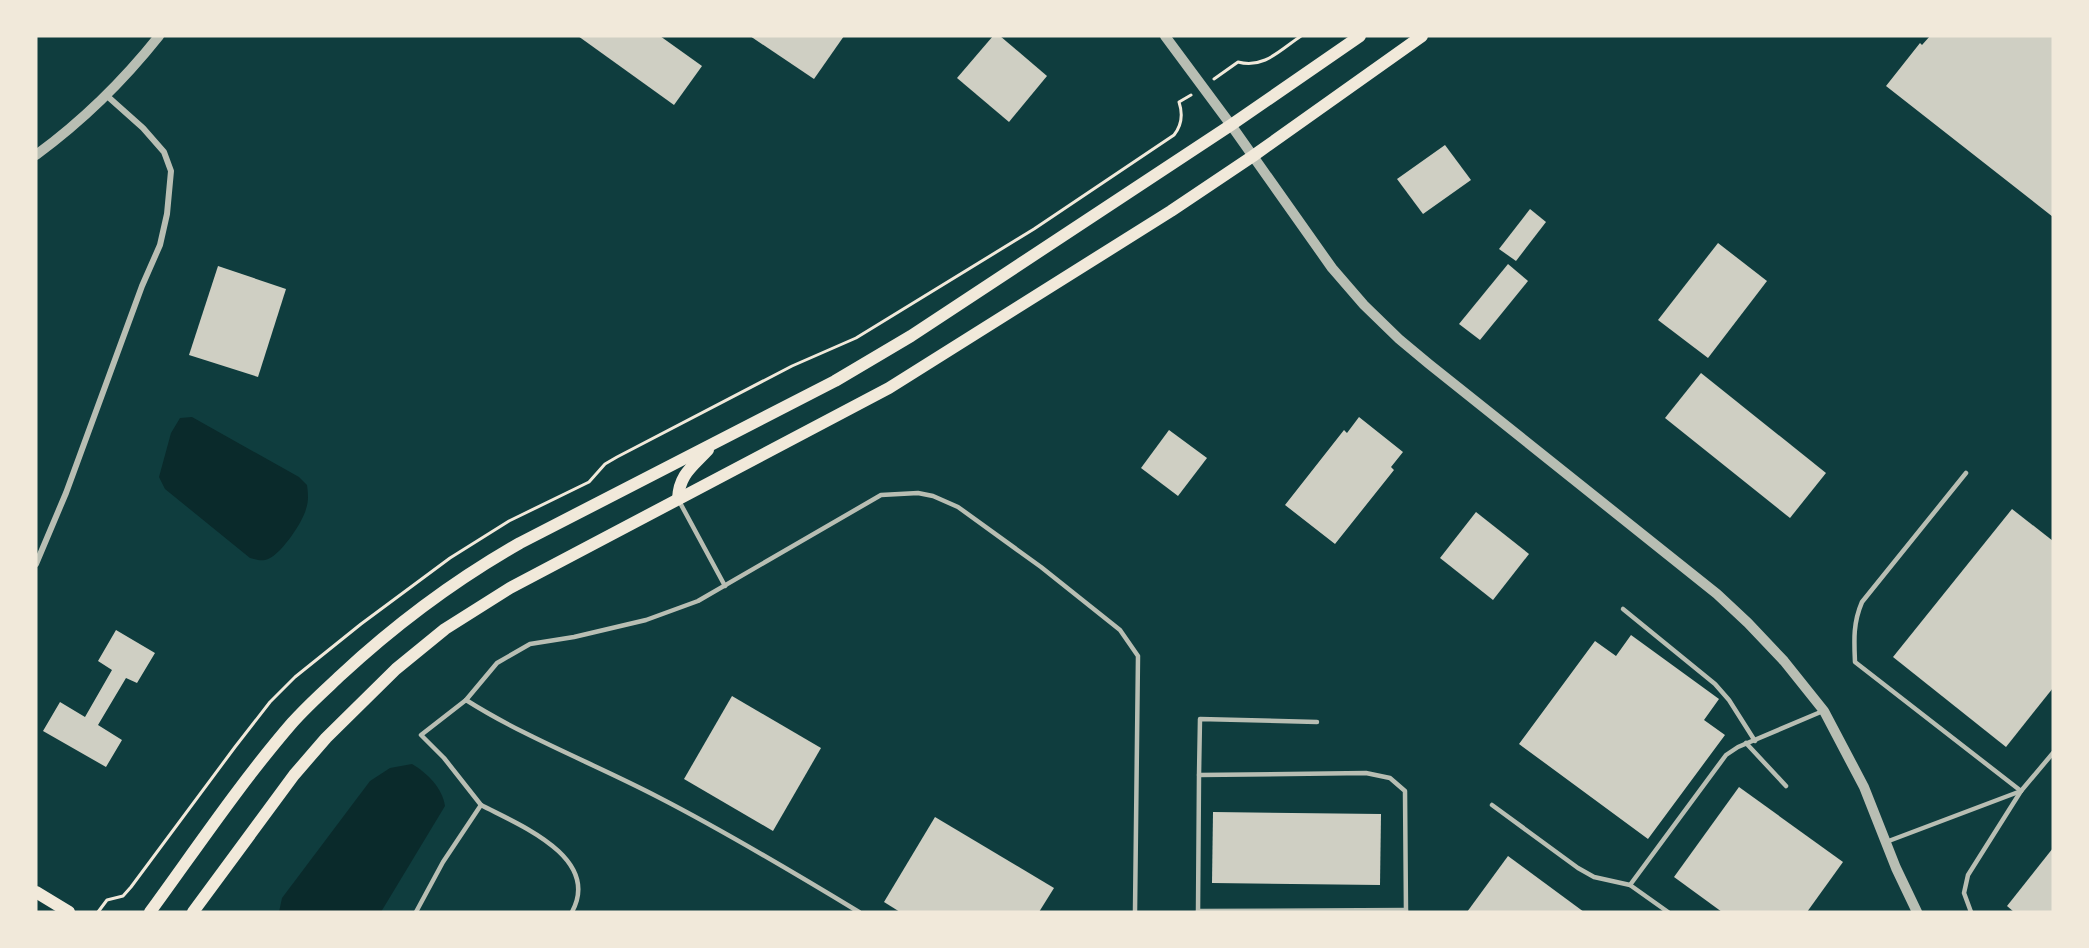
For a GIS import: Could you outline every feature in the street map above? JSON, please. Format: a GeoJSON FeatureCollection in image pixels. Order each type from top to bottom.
{"type":"FeatureCollection","features":[{"type":"Feature","properties":{"kind":"main road"},"geometry":{"type":"LineString","coordinates":[[150,912],[280,737],[322,693],[382,638],[433,598],[492,558],[835,381],[911,336],[1231,125],[1360,36]]}},
{"type":"Feature","properties":{"kind":"main road"},"geometry":{"type":"LineString","coordinates":[[194,912],[294,775],[319,745],[365,697],[418,649],[445,629],[510,588],[889,388],[1253,156],[1422,36]]}},
{"type":"Feature","properties":{"kind":"main road"},"geometry":{"type":"LineString","coordinates":[[678,499],[684,475],[717,441]]}},
{"type":"Feature","properties":{"kind":"main road"},"geometry":{"type":"LineString","coordinates":[[36,892],[69,912]]}},
{"type":"Feature","properties":{"kind":"street"},"geometry":{"type":"LineString","coordinates":[[36,155],[53,143],[106,95],[159,36]]}},
{"type":"Feature","properties":{"kind":"street"},"geometry":{"type":"LineString","coordinates":[[1165,36],[1332,268],[1364,305],[1429,364],[1717,594],[1776,653],[1824,711],[1864,787],[1917,912]]}},
{"type":"Feature","properties":{"kind":"street"},"geometry":{"type":"LineString","coordinates":[[36,564],[66,493],[142,286],[160,245],[167,214],[171,171],[164,152],[143,128],[106,95]]}},
{"type":"Feature","properties":{"kind":"lane"},"geometry":{"type":"LineString","coordinates":[[1966,473],[1862,602],[1853,632],[1855,662],[2021,791]]}},
{"type":"Feature","properties":{"kind":"lane"},"geometry":{"type":"LineString","coordinates":[[572,912],[578,893],[574,873],[560,851],[538,836],[481,805],[444,758],[422,735],[466,700],[497,663],[530,644],[574,637],[646,620],[698,601],[881,495],[918,492],[933,495],[958,507],[1041,567],[1120,630],[1138,656],[1135,912]]}},
{"type":"Feature","properties":{"kind":"lane"},"geometry":{"type":"LineString","coordinates":[[678,499],[725,586]]}},
{"type":"Feature","properties":{"kind":"lane"},"geometry":{"type":"LineString","coordinates":[[1623,609],[1715,684],[1729,700],[1755,741]]}},
{"type":"Feature","properties":{"kind":"lane"},"geometry":{"type":"LineString","coordinates":[[466,700],[598,769],[657,796],[749,846],[859,912]]}},
{"type":"Feature","properties":{"kind":"lane"},"geometry":{"type":"LineString","coordinates":[[1630,885],[1726,755],[1746,743],[1824,711]]}},
{"type":"Feature","properties":{"kind":"lane"},"geometry":{"type":"LineString","coordinates":[[1199,774],[1365,773],[1390,778],[1405,791],[1406,911],[1198,912],[1199,774],[1200,719],[1317,722]]}},
{"type":"Feature","properties":{"kind":"lane"},"geometry":{"type":"LineString","coordinates":[[1746,743],[1786,786]]}},
{"type":"Feature","properties":{"kind":"lane"},"geometry":{"type":"LineString","coordinates":[[1971,912],[1964,893],[1968,875],[2021,791],[2053,753]]}},
{"type":"Feature","properties":{"kind":"lane"},"geometry":{"type":"LineString","coordinates":[[1886,842],[2021,791]]}},
{"type":"Feature","properties":{"kind":"lane"},"geometry":{"type":"LineString","coordinates":[[416,912],[443,862],[481,805]]}},
{"type":"Feature","properties":{"kind":"lane"},"geometry":{"type":"LineString","coordinates":[[1492,805],[1578,868],[1594,877],[1630,885],[1668,912]]}},
{"type":"Feature","properties":{"kind":"path"},"geometry":{"type":"LineString","coordinates":[[1228,69],[1238,62],[1259,64],[1301,36]]}},
{"type":"Feature","properties":{"kind":"path"},"geometry":{"type":"LineString","coordinates":[[616,457],[792,366],[856,338],[1024,235],[1107,182],[1174,135],[1180,123],[1179,102],[1188,97]]}},
{"type":"Feature","properties":{"kind":"water"},"geometry":{"type":"Polygon","coordinates":[[[192,417],[299,477],[307,485],[308,503],[304,515],[290,539],[271,558],[259,560],[250,558],[165,489],[159,477],[171,433],[180,418],[192,417]]]}},
{"type":"Feature","properties":{"kind":"water"},"geometry":{"type":"Polygon","coordinates":[[[412,764],[433,781],[441,793],[445,806],[381,912],[279,912],[282,898],[370,781],[390,768],[412,764]]]}},
{"type":"Feature","properties":{"kind":"building"},"geometry":{"type":"Polygon","coordinates":[[[578,36],[660,36],[702,66],[674,105],[578,36]]]}},
{"type":"Feature","properties":{"kind":"building"},"geometry":{"type":"Polygon","coordinates":[[[750,36],[844,36],[814,79],[750,36]]]}},
{"type":"Feature","properties":{"kind":"building"},"geometry":{"type":"Polygon","coordinates":[[[993,36],[1000,36],[1047,76],[1009,122],[957,78],[993,36]]]}},
{"type":"Feature","properties":{"kind":"building"},"geometry":{"type":"Polygon","coordinates":[[[1930,36],[2053,36],[2053,217],[1886,86],[1920,43],[1922,45],[1930,36]]]}},
{"type":"Feature","properties":{"kind":"building"},"geometry":{"type":"Polygon","coordinates":[[[1445,145],[1471,180],[1423,214],[1397,179],[1445,145]]]}},
{"type":"Feature","properties":{"kind":"building"},"geometry":{"type":"Polygon","coordinates":[[[1530,209],[1546,222],[1516,261],[1499,249],[1530,209]]]}},
{"type":"Feature","properties":{"kind":"building"},"geometry":{"type":"Polygon","coordinates":[[[1718,243],[1767,281],[1708,358],[1658,320],[1718,243]]]}},
{"type":"Feature","properties":{"kind":"building"},"geometry":{"type":"Polygon","coordinates":[[[1508,264],[1528,281],[1480,340],[1459,324],[1508,264]]]}},
{"type":"Feature","properties":{"kind":"building"},"geometry":{"type":"Polygon","coordinates":[[[218,266],[286,289],[258,377],[189,355],[218,266]]]}},
{"type":"Feature","properties":{"kind":"building"},"geometry":{"type":"Polygon","coordinates":[[[1701,373],[1826,473],[1790,518],[1665,418],[1701,373]]]}},
{"type":"Feature","properties":{"kind":"building"},"geometry":{"type":"Polygon","coordinates":[[[1359,417],[1403,452],[1391,467],[1394,470],[1335,544],[1285,505],[1344,430],[1347,433],[1359,417]]]}},
{"type":"Feature","properties":{"kind":"building"},"geometry":{"type":"Polygon","coordinates":[[[1169,430],[1207,458],[1178,496],[1141,468],[1169,430]]]}},
{"type":"Feature","properties":{"kind":"building"},"geometry":{"type":"Polygon","coordinates":[[[2012,509],[2053,541],[2053,688],[2006,747],[1893,657],[2012,509]]]}},
{"type":"Feature","properties":{"kind":"building"},"geometry":{"type":"Polygon","coordinates":[[[1476,512],[1529,554],[1493,600],[1440,558],[1476,512]]]}},
{"type":"Feature","properties":{"kind":"building"},"geometry":{"type":"Polygon","coordinates":[[[116,630],[155,653],[137,683],[126,678],[98,725],[122,740],[106,767],[43,731],[60,702],[85,717],[112,670],[98,661],[116,630]]]}},
{"type":"Feature","properties":{"kind":"building"},"geometry":{"type":"Polygon","coordinates":[[[1631,635],[1719,699],[1704,720],[1725,735],[1648,839],[1519,744],[1595,641],[1616,656],[1631,635]]]}},
{"type":"Feature","properties":{"kind":"building"},"geometry":{"type":"Polygon","coordinates":[[[732,696],[821,748],[773,831],[684,779],[732,696]]]}},
{"type":"Feature","properties":{"kind":"building"},"geometry":{"type":"Polygon","coordinates":[[[1739,787],[1843,862],[1807,912],[1722,912],[1674,877],[1739,787]]]}},
{"type":"Feature","properties":{"kind":"building"},"geometry":{"type":"Polygon","coordinates":[[[1213,812],[1381,814],[1380,885],[1212,883],[1213,812]]]}},
{"type":"Feature","properties":{"kind":"building"},"geometry":{"type":"Polygon","coordinates":[[[935,817],[1054,888],[1039,912],[900,912],[884,902],[935,817]]]}},
{"type":"Feature","properties":{"kind":"building"},"geometry":{"type":"Polygon","coordinates":[[[2053,848],[2053,912],[2014,912],[2007,906],[2053,848]]]}},
{"type":"Feature","properties":{"kind":"building"},"geometry":{"type":"Polygon","coordinates":[[[1508,856],[1584,912],[1467,912],[1508,856]]]}}]}
